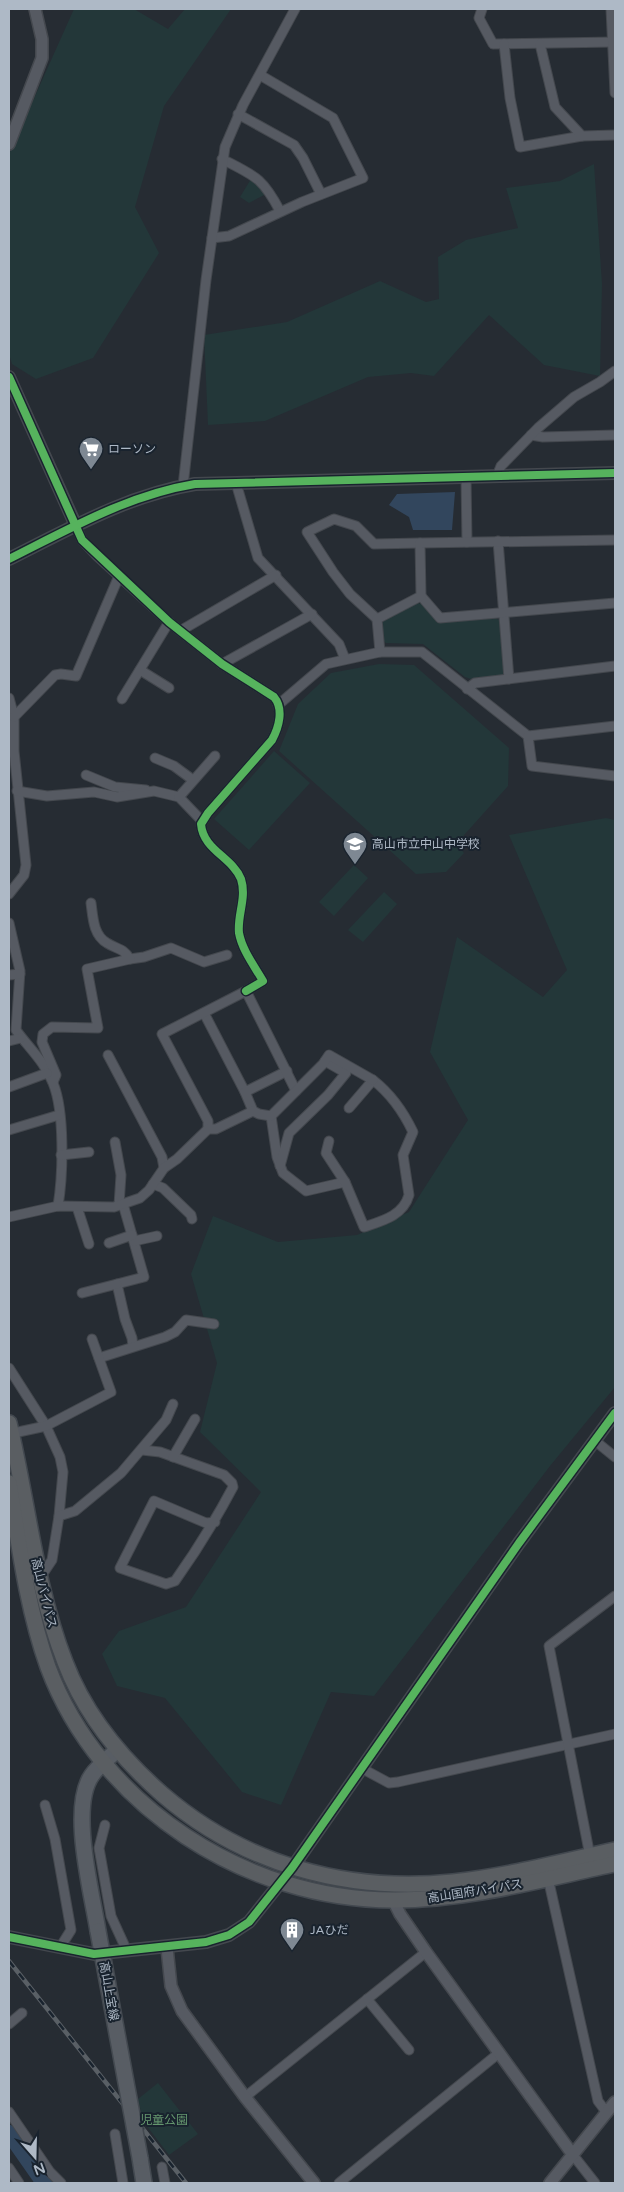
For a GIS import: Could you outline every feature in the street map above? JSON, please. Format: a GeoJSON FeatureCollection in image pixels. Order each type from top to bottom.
{"type":"FeatureCollection","features":[{"type":"Feature","properties":{"kind":"highway","name":"高山バイパス"},"geometry":{"type":"LineString","coordinates":[[10,1430],[39,1579],[56,1639],[69,1673],[89,1711],[117,1750]]}},
{"type":"Feature","properties":{"kind":"highway","name":"高山バイパス"},"geometry":{"type":"LineString","coordinates":[[9,1483],[26,1582],[46,1662],[74,1720],[104,1762]]}},
{"type":"Feature","properties":{"kind":"highway","name":"高山国府バイパス"},"geometry":{"type":"LineString","coordinates":[[117,1750],[168,1798],[210,1830],[250,1852],[292,1868],[366,1882],[430,1883],[476,1879],[615,1850]]}},
{"type":"Feature","properties":{"kind":"highway","name":"高山国府バイパス"},"geometry":{"type":"LineString","coordinates":[[104,1762],[151,1810],[193,1842],[237,1866],[281,1883],[348,1897],[393,1900],[457,1896],[615,1864]]}},
{"type":"Feature","properties":{"kind":"main road","name":"高山上宝線"},"geometry":{"type":"LineString","coordinates":[[117,1750],[92,1775],[88,1782],[84,1792],[81,1814],[98,1931],[144,2183]]}},
{"type":"Feature","properties":{"kind":"street"},"geometry":{"type":"LineString","coordinates":[[9,144],[42,58],[42,39],[35,9]]}},
{"type":"Feature","properties":{"kind":"street"},"geometry":{"type":"LineString","coordinates":[[182,486],[222,159],[228,135],[238,114],[295,9]]}},
{"type":"Feature","properties":{"kind":"street"},"geometry":{"type":"LineString","coordinates":[[482,9],[479,18],[492,44],[614,42]]}},
{"type":"Feature","properties":{"kind":"street"},"geometry":{"type":"LineString","coordinates":[[611,9],[615,93]]}},
{"type":"Feature","properties":{"kind":"street"},"geometry":{"type":"LineString","coordinates":[[504,44],[510,98],[520,147],[582,136],[615,135]]}},
{"type":"Feature","properties":{"kind":"street"},"geometry":{"type":"LineString","coordinates":[[540,44],[555,107],[582,136]]}},
{"type":"Feature","properties":{"kind":"street"},"geometry":{"type":"LineString","coordinates":[[212,238],[229,236],[280,211],[363,178],[332,118],[260,75]]}},
{"type":"Feature","properties":{"kind":"street"},"geometry":{"type":"LineString","coordinates":[[238,114],[294,146],[303,158],[321,194]]}},
{"type":"Feature","properties":{"kind":"street"},"geometry":{"type":"LineString","coordinates":[[222,159],[260,180],[270,191],[280,211]]}},
{"type":"Feature","properties":{"kind":"street"},"geometry":{"type":"LineString","coordinates":[[497,476],[501,466],[531,435],[574,397],[615,371]]}},
{"type":"Feature","properties":{"kind":"street"},"geometry":{"type":"LineString","coordinates":[[9,377],[82,540],[169,622],[222,664],[274,697],[278,705],[279,717],[272,740],[202,821],[201,828],[206,839],[232,865],[241,881],[243,899],[239,932],[242,945],[264,981],[162,1034],[208,1121],[208,1129]]}},
{"type":"Feature","properties":{"kind":"street"},"geometry":{"type":"LineString","coordinates":[[531,435],[543,437],[615,435]]}},
{"type":"Feature","properties":{"kind":"street"},"geometry":{"type":"LineString","coordinates":[[9,559],[131,500],[182,486],[615,473]]}},
{"type":"Feature","properties":{"kind":"street"},"geometry":{"type":"LineString","coordinates":[[466,477],[467,542]]}},
{"type":"Feature","properties":{"kind":"street"},"geometry":{"type":"LineString","coordinates":[[236,483],[258,558],[340,644],[345,659]]}},
{"type":"Feature","properties":{"kind":"street"},"geometry":{"type":"LineString","coordinates":[[380,652],[377,619],[350,594],[307,532],[334,519],[356,526],[374,544],[615,540]]}},
{"type":"Feature","properties":{"kind":"street"},"geometry":{"type":"LineString","coordinates":[[498,541],[509,678]]}},
{"type":"Feature","properties":{"kind":"street"},"geometry":{"type":"LineString","coordinates":[[420,543],[421,596],[440,618],[615,603]]}},
{"type":"Feature","properties":{"kind":"street"},"geometry":{"type":"LineString","coordinates":[[14,716],[55,676],[61,674],[76,676],[119,576]]}},
{"type":"Feature","properties":{"kind":"street"},"geometry":{"type":"LineString","coordinates":[[180,631],[276,576]]}},
{"type":"Feature","properties":{"kind":"street"},"geometry":{"type":"LineString","coordinates":[[377,619],[421,596]]}},
{"type":"Feature","properties":{"kind":"street"},"geometry":{"type":"LineString","coordinates":[[222,664],[312,614]]}},
{"type":"Feature","properties":{"kind":"street"},"geometry":{"type":"LineString","coordinates":[[122,699],[169,622]]}},
{"type":"Feature","properties":{"kind":"street"},"geometry":{"type":"LineString","coordinates":[[278,705],[326,664],[380,652],[422,652],[528,736],[615,726]]}},
{"type":"Feature","properties":{"kind":"street"},"geometry":{"type":"LineString","coordinates":[[467,689],[475,683],[615,666]]}},
{"type":"Feature","properties":{"kind":"street"},"geometry":{"type":"LineString","coordinates":[[140,670],[169,688]]}},
{"type":"Feature","properties":{"kind":"street"},"geometry":{"type":"LineString","coordinates":[[9,698],[14,716],[11,751],[18,791],[26,870],[9,894]]}},
{"type":"Feature","properties":{"kind":"street"},"geometry":{"type":"LineString","coordinates":[[528,736],[532,766],[615,776]]}},
{"type":"Feature","properties":{"kind":"street"},"geometry":{"type":"LineString","coordinates":[[179,797],[215,756]]}},
{"type":"Feature","properties":{"kind":"street"},"geometry":{"type":"LineString","coordinates":[[155,758],[174,766],[193,780]]}},
{"type":"Feature","properties":{"kind":"street"},"geometry":{"type":"LineString","coordinates":[[86,775],[115,787],[154,791],[179,797],[202,821]]}},
{"type":"Feature","properties":{"kind":"street"},"geometry":{"type":"LineString","coordinates":[[18,791],[47,796],[94,792],[116,797],[154,791]]}},
{"type":"Feature","properties":{"kind":"street"},"geometry":{"type":"LineString","coordinates":[[91,903],[98,934],[107,943],[123,950],[130,959]]}},
{"type":"Feature","properties":{"kind":"street"},"geometry":{"type":"LineString","coordinates":[[9,923],[20,974],[16,1030],[43,1063],[53,1082],[59,1116],[62,1178],[58,1206]]}},
{"type":"Feature","properties":{"kind":"street"},"geometry":{"type":"LineString","coordinates":[[53,1082],[56,1075],[42,1042],[43,1034],[52,1027],[98,1028],[87,969],[144,957],[170,948],[204,962],[227,955]]}},
{"type":"Feature","properties":{"kind":"street"},"geometry":{"type":"LineString","coordinates":[[9,975],[20,974]]}},
{"type":"Feature","properties":{"kind":"street"},"geometry":{"type":"LineString","coordinates":[[246,990],[296,1091]]}},
{"type":"Feature","properties":{"kind":"street"},"geometry":{"type":"LineString","coordinates":[[204,1013],[253,1111],[271,1116]]}},
{"type":"Feature","properties":{"kind":"street"},"geometry":{"type":"LineString","coordinates":[[9,1041],[21,1038]]}},
{"type":"Feature","properties":{"kind":"street"},"geometry":{"type":"LineString","coordinates":[[108,1055],[162,1157],[164,1168]]}},
{"type":"Feature","properties":{"kind":"street"},"geometry":{"type":"LineString","coordinates":[[271,1116],[329,1055],[373,1080],[399,1106],[412,1132],[403,1155],[409,1196],[408,1200],[396,1214],[364,1227],[344,1182],[326,1153],[328,1141]]}},
{"type":"Feature","properties":{"kind":"street"},"geometry":{"type":"LineString","coordinates":[[280,1166],[289,1133],[328,1095],[346,1073],[325,1060]]}},
{"type":"Feature","properties":{"kind":"street"},"geometry":{"type":"LineString","coordinates":[[245,1092],[287,1072]]}},
{"type":"Feature","properties":{"kind":"street"},"geometry":{"type":"LineString","coordinates":[[9,1087],[47,1073]]}},
{"type":"Feature","properties":{"kind":"street"},"geometry":{"type":"LineString","coordinates":[[349,1108],[373,1080]]}},
{"type":"Feature","properties":{"kind":"street"},"geometry":{"type":"LineString","coordinates":[[9,1217],[58,1206],[98,1208],[121,1205],[140,1198],[164,1168],[208,1129],[216,1129],[253,1111]]}},
{"type":"Feature","properties":{"kind":"street"},"geometry":{"type":"LineString","coordinates":[[9,1130],[59,1116]]}},
{"type":"Feature","properties":{"kind":"street"},"geometry":{"type":"LineString","coordinates":[[271,1116],[283,1173],[306,1191],[344,1182]]}},
{"type":"Feature","properties":{"kind":"street"},"geometry":{"type":"LineString","coordinates":[[82,1293],[144,1276],[121,1205],[121,1175],[115,1142]]}},
{"type":"Feature","properties":{"kind":"street"},"geometry":{"type":"LineString","coordinates":[[61,1155],[89,1152]]}},
{"type":"Feature","properties":{"kind":"street"},"geometry":{"type":"LineString","coordinates":[[153,1184],[163,1188],[191,1215],[192,1219]]}},
{"type":"Feature","properties":{"kind":"street"},"geometry":{"type":"LineString","coordinates":[[77,1206],[89,1244]]}},
{"type":"Feature","properties":{"kind":"street"},"geometry":{"type":"LineString","coordinates":[[109,1243],[157,1236]]}},
{"type":"Feature","properties":{"kind":"street"},"geometry":{"type":"LineString","coordinates":[[118,1284],[125,1319],[132,1338],[132,1346]]}},
{"type":"Feature","properties":{"kind":"street"},"geometry":{"type":"LineString","coordinates":[[99,1358],[165,1337],[175,1332],[186,1320],[214,1324]]}},
{"type":"Feature","properties":{"kind":"street"},"geometry":{"type":"LineString","coordinates":[[10,1430],[46,1426],[112,1392],[92,1339]]}},
{"type":"Feature","properties":{"kind":"street"},"geometry":{"type":"LineString","coordinates":[[9,1368],[46,1426],[60,1457],[63,1472],[60,1516],[52,1560],[39,1579]]}},
{"type":"Feature","properties":{"kind":"street"},"geometry":{"type":"LineString","coordinates":[[60,1516],[75,1511],[121,1473],[166,1420],[173,1404]]}},
{"type":"Feature","properties":{"kind":"street"},"geometry":{"type":"LineString","coordinates":[[9,1937],[94,1954],[167,1948],[212,1941],[240,1930],[260,1911],[292,1868],[498,1574],[615,1413]]}},
{"type":"Feature","properties":{"kind":"street"},"geometry":{"type":"LineString","coordinates":[[174,1457],[196,1419]]}},
{"type":"Feature","properties":{"kind":"street"},"geometry":{"type":"LineString","coordinates":[[594,1440],[615,1456]]}},
{"type":"Feature","properties":{"kind":"street"},"geometry":{"type":"LineString","coordinates":[[142,1450],[160,1452],[224,1475],[232,1483],[232,1487],[215,1522],[175,1581],[166,1584],[120,1568],[154,1501],[206,1522],[215,1522]]}},
{"type":"Feature","properties":{"kind":"street"},"geometry":{"type":"LineString","coordinates":[[590,1856],[549,1646],[615,1596]]}},
{"type":"Feature","properties":{"kind":"street"},"geometry":{"type":"LineString","coordinates":[[363,1769],[389,1783],[398,1782],[615,1734]]}},
{"type":"Feature","properties":{"kind":"street"},"geometry":{"type":"LineString","coordinates":[[45,1805],[55,1839],[71,1930],[61,1946]]}},
{"type":"Feature","properties":{"kind":"street"},"geometry":{"type":"LineString","coordinates":[[105,1825],[99,1848],[109,1907],[113,1924],[127,1951]]}},
{"type":"Feature","properties":{"kind":"street"},"geometry":{"type":"LineString","coordinates":[[548,1878],[598,2102],[607,2113]]}},
{"type":"Feature","properties":{"kind":"street"},"geometry":{"type":"LineString","coordinates":[[393,1900],[400,1914],[426,1952],[573,2155],[596,2183]]}},
{"type":"Feature","properties":{"kind":"street"},"geometry":{"type":"LineString","coordinates":[[167,1948],[169,1980],[179,2005],[245,2097],[314,2183]]}},
{"type":"Feature","properties":{"kind":"street"},"geometry":{"type":"LineString","coordinates":[[245,2097],[426,1952]]}},
{"type":"Feature","properties":{"kind":"street"},"geometry":{"type":"LineString","coordinates":[[367,1999],[408,2050]]}},
{"type":"Feature","properties":{"kind":"street"},"geometry":{"type":"LineString","coordinates":[[9,2024],[22,2014]]}},
{"type":"Feature","properties":{"kind":"street"},"geometry":{"type":"LineString","coordinates":[[339,2183],[499,2053]]}},
{"type":"Feature","properties":{"kind":"street"},"geometry":{"type":"LineString","coordinates":[[550,2183],[615,2102]]}},
{"type":"Feature","properties":{"kind":"street"},"geometry":{"type":"LineString","coordinates":[[9,2112],[50,2172],[60,2183]]}},
{"type":"Feature","properties":{"kind":"street"},"geometry":{"type":"LineString","coordinates":[[115,2134],[124,2183]]}},
{"type":"Feature","properties":{"kind":"street"},"geometry":{"type":"LineString","coordinates":[[162,2167],[165,2183]]}},
{"type":"Feature","properties":{"kind":"street"},"geometry":{"type":"LineString","coordinates":[[9,2168],[19,2183]]}},
{"type":"Feature","properties":{"kind":"green space"},"geometry":{"type":"Polygon","coordinates":[[[74,9],[134,9],[168,29],[185,9],[231,9],[164,106],[135,207],[159,253],[93,358],[36,379],[12,364],[9,354],[9,154],[74,9]]]}},
{"type":"Feature","properties":{"kind":"green space"},"geometry":{"type":"Polygon","coordinates":[[[594,164],[602,284],[600,376],[544,365],[489,315],[434,376],[411,373],[368,377],[265,421],[208,425],[204,335],[287,322],[380,281],[426,302],[439,299],[438,257],[466,240],[518,228],[506,188],[560,181],[594,164]]]}},
{"type":"Feature","properties":{"kind":"green space"},"geometry":{"type":"Polygon","coordinates":[[[251,179],[266,194],[249,203],[240,197],[251,179]]]}},
{"type":"Feature","properties":{"kind":"green space"},"geometry":{"type":"Polygon","coordinates":[[[417,603],[422,604],[439,622],[495,618],[499,620],[504,673],[502,676],[471,679],[465,677],[423,644],[386,643],[383,640],[382,624],[384,620],[417,603]]]}},
{"type":"Feature","properties":{"kind":"green space"},"geometry":{"type":"Polygon","coordinates":[[[379,664],[414,665],[509,748],[508,786],[456,844],[464,853],[446,872],[416,874],[279,751],[298,704],[331,673],[379,664]]]}},
{"type":"Feature","properties":{"kind":"green space"},"geometry":{"type":"Polygon","coordinates":[[[274,751],[310,783],[249,850],[214,819],[274,751]]]}},
{"type":"Feature","properties":{"kind":"green space"},"geometry":{"type":"Polygon","coordinates":[[[606,818],[615,820],[615,1387],[550,1466],[374,1696],[331,1692],[281,1805],[242,1792],[165,1698],[117,1686],[102,1654],[119,1631],[186,1607],[261,1492],[200,1432],[217,1363],[191,1274],[213,1216],[278,1242],[357,1235],[409,1212],[468,1120],[430,1052],[457,937],[543,997],[567,970],[509,835],[606,818]]]}},
{"type":"Feature","properties":{"kind":"green space"},"geometry":{"type":"Polygon","coordinates":[[[354,865],[368,878],[334,916],[319,902],[354,865]]]}},
{"type":"Feature","properties":{"kind":"green space"},"geometry":{"type":"Polygon","coordinates":[[[384,892],[397,904],[363,942],[348,930],[384,892]]]}},
{"type":"Feature","properties":{"kind":"green space","name":"児童公園"},"geometry":{"type":"Polygon","coordinates":[[[158,2083],[198,2134],[169,2155],[143,2121],[138,2099],[158,2083]]]}},
{"type":"Feature","properties":{"kind":"water"},"geometry":{"type":"Polygon","coordinates":[[[455,492],[452,530],[413,530],[409,517],[389,505],[397,494],[455,492]]]}},
{"type":"Feature","properties":{"kind":"waterway"},"geometry":{"type":"LineString","coordinates":[[9,2133],[44,2183]]}},
{"type":"Feature","properties":{"kind":"railway"},"geometry":{"type":"LineString","coordinates":[[9,1961],[186,2183]]}},
{"type":"Feature","properties":{"kind":"cycle path"},"geometry":{"type":"LineString","coordinates":[[9,377],[82,540],[169,622],[222,664],[274,697],[279,707],[277,729],[272,740],[208,813],[201,824],[207,840],[237,871],[243,886],[239,933],[246,952],[263,981],[246,991]]}},
{"type":"Feature","properties":{"kind":"cycle path"},"geometry":{"type":"LineString","coordinates":[[9,559],[99,514],[146,496],[195,484],[615,473]]}},
{"type":"Feature","properties":{"kind":"cycle path"},"geometry":{"type":"LineString","coordinates":[[9,1937],[94,1954],[206,1942],[229,1935],[249,1922],[292,1868],[519,1543],[615,1413]]}},
{"type":"Feature","properties":{"kind":"place","name":"ローソン"},"geometry":{"type":"Point","coordinates":[91,470]}},
{"type":"Feature","properties":{"kind":"place","name":"高山市立中山中学校"},"geometry":{"type":"Point","coordinates":[355,865]}},
{"type":"Feature","properties":{"kind":"place","name":"JAひだ"},"geometry":{"type":"Point","coordinates":[292,1951]}}]}
